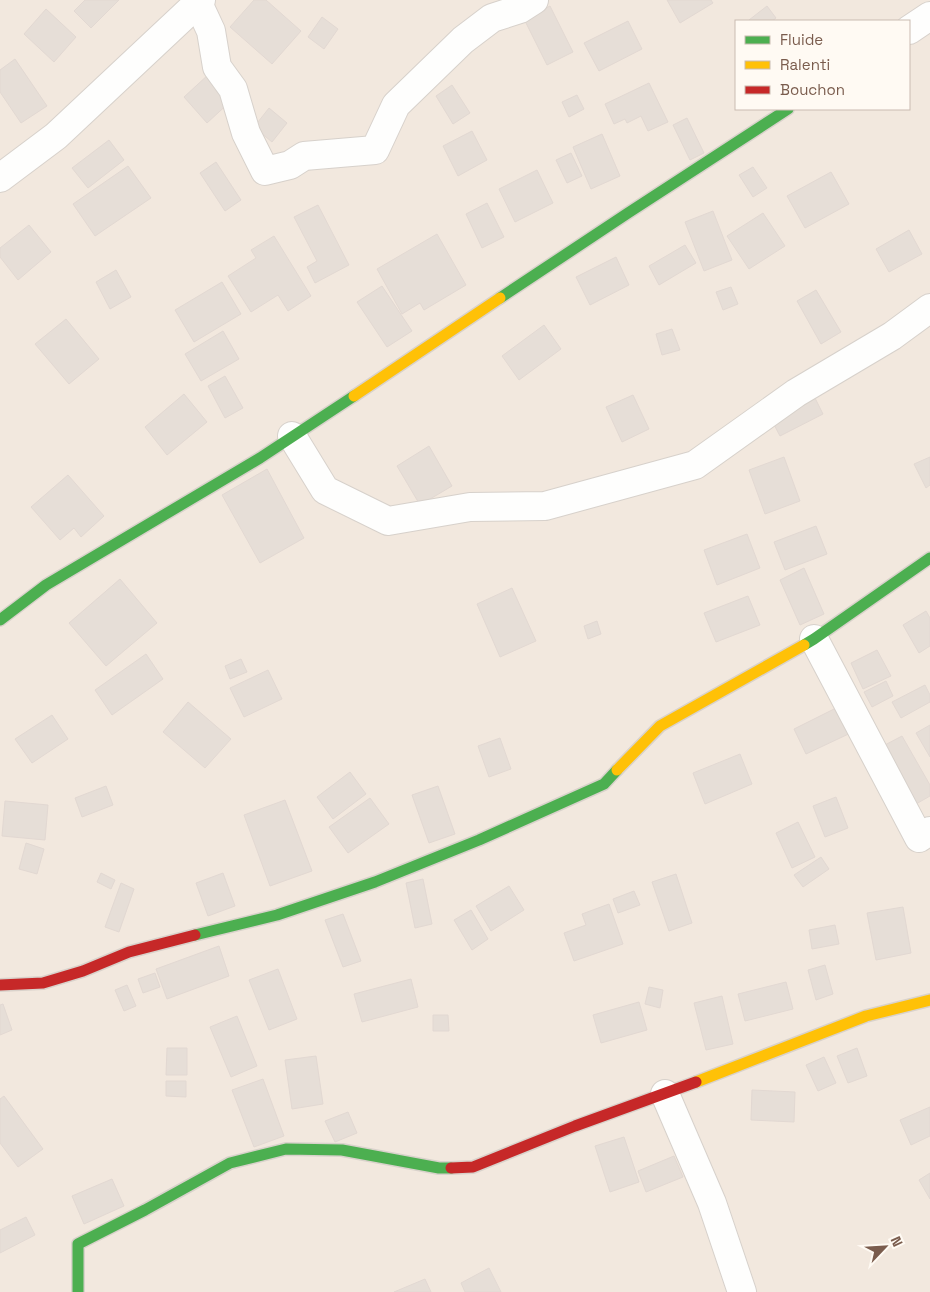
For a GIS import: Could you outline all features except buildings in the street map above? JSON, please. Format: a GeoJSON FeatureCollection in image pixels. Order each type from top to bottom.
{"type":"FeatureCollection","features":[{"type":"Feature","properties":{"kind":"street"},"geometry":{"type":"LineString","coordinates":[[0,178],[56,136],[199,1],[212,31],[217,67],[233,89],[246,132],[265,171],[290,164],[304,156],[375,150],[396,105],[464,40],[492,18],[520,9],[534,0]]}},
{"type":"Feature","properties":{"kind":"street"},"geometry":{"type":"LineString","coordinates":[[910,29],[930,16]]}},
{"type":"Feature","properties":{"kind":"street"},"geometry":{"type":"LineString","coordinates":[[0,620],[46,585],[260,458],[786,110]]}},
{"type":"Feature","properties":{"kind":"street"},"geometry":{"type":"LineString","coordinates":[[292,436],[325,490],[388,521],[470,507],[545,506],[696,465],[796,393],[892,336],[930,308]]}},
{"type":"Feature","properties":{"kind":"street"},"geometry":{"type":"LineString","coordinates":[[0,985],[43,983],[83,971],[129,952],[277,915],[375,882],[479,840],[604,784],[660,726],[814,639],[930,558]]}},
{"type":"Feature","properties":{"kind":"street"},"geometry":{"type":"LineString","coordinates":[[814,639],[920,838],[930,831]]}},
{"type":"Feature","properties":{"kind":"street"},"geometry":{"type":"LineString","coordinates":[[78,1292],[78,1244],[230,1164],[286,1149],[295,1149],[342,1150],[439,1168],[473,1167],[866,1016],[930,1000]]}},
{"type":"Feature","properties":{"kind":"street"},"geometry":{"type":"LineString","coordinates":[[665,1094],[712,1203],[742,1292]]}},
{"type":"Feature","properties":{"kind":"shaded area"},"geometry":{"type":"Polygon","coordinates":[[[0,0],[930,0],[930,1292],[0,1292],[0,0]]]}},
{"type":"Feature","properties":{"kind":"traffic: fast"},"geometry":{"type":"LineString","coordinates":[[500,298],[786,110]]}},
{"type":"Feature","properties":{"kind":"traffic: fast"},"geometry":{"type":"LineString","coordinates":[[0,620],[46,585],[260,458],[354,396]]}},
{"type":"Feature","properties":{"kind":"traffic: fast"},"geometry":{"type":"LineString","coordinates":[[804,645],[930,558]]}},
{"type":"Feature","properties":{"kind":"traffic: fast"},"geometry":{"type":"LineString","coordinates":[[195,935],[277,915],[375,882],[479,840],[604,784],[617,770]]}},
{"type":"Feature","properties":{"kind":"traffic: fast"},"geometry":{"type":"LineString","coordinates":[[78,1292],[78,1244],[145,1210],[230,1163],[286,1149],[342,1150],[439,1168],[451,1168]]}},
{"type":"Feature","properties":{"kind":"traffic: slow"},"geometry":{"type":"LineString","coordinates":[[354,396],[500,298]]}},
{"type":"Feature","properties":{"kind":"traffic: slow"},"geometry":{"type":"LineString","coordinates":[[617,770],[660,726],[804,645]]}},
{"type":"Feature","properties":{"kind":"traffic: slow"},"geometry":{"type":"LineString","coordinates":[[696,1082],[866,1016],[930,1000]]}},
{"type":"Feature","properties":{"kind":"traffic: jam"},"geometry":{"type":"LineString","coordinates":[[0,985],[43,983],[83,971],[129,952],[195,935]]}},
{"type":"Feature","properties":{"kind":"traffic: jam"},"geometry":{"type":"LineString","coordinates":[[451,1168],[473,1167],[575,1126],[696,1082]]}}]}
